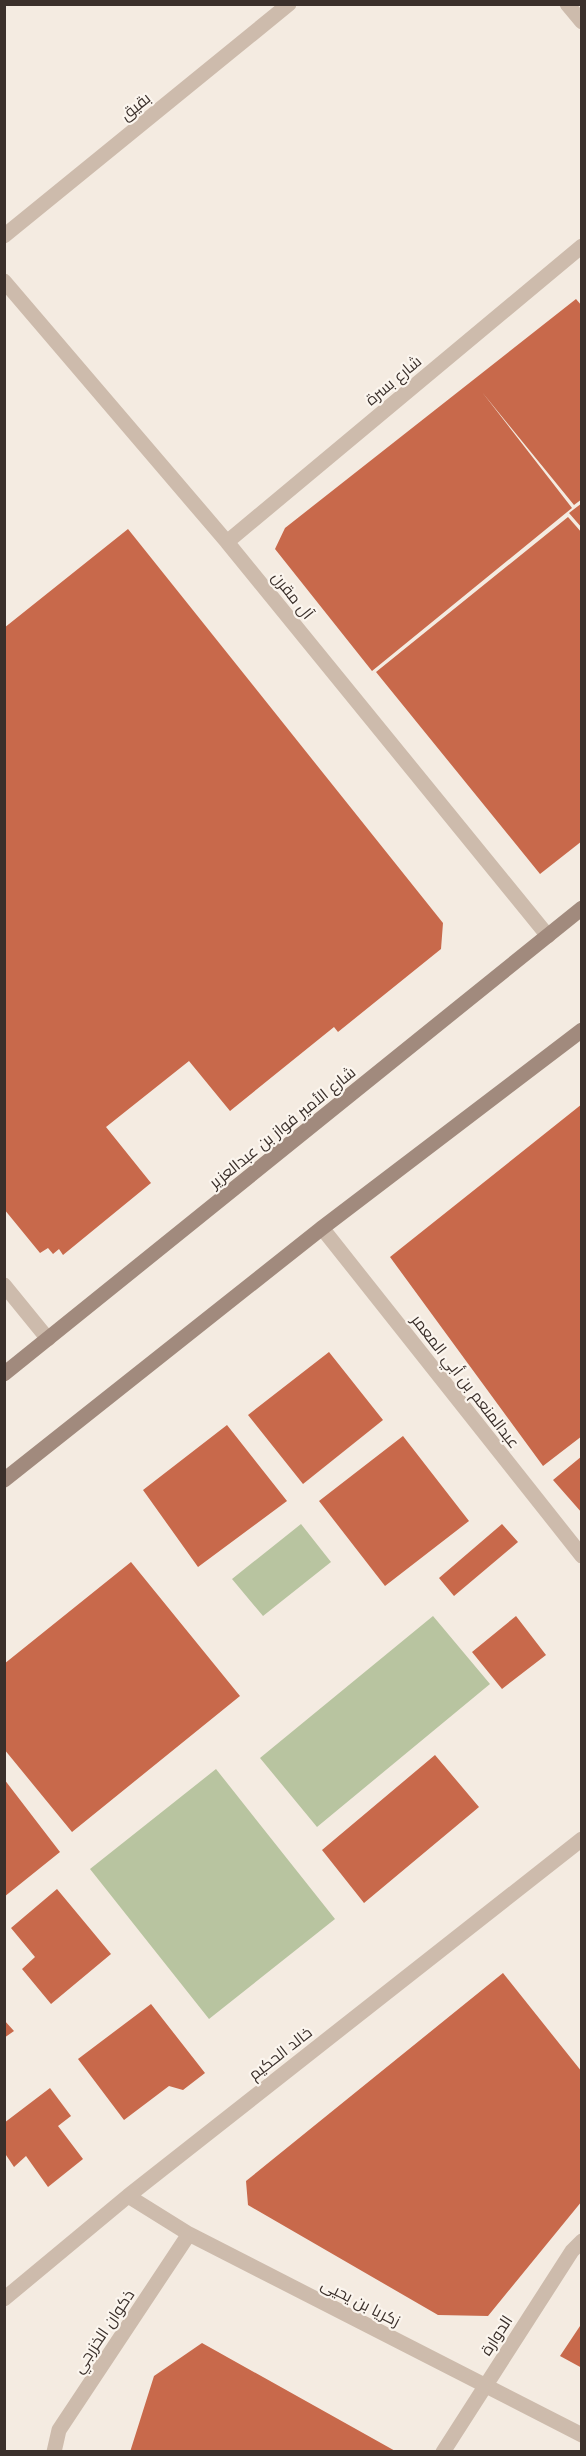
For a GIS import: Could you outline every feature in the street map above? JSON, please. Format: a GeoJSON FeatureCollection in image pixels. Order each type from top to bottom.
{"type":"FeatureCollection","features":[{"type":"Feature","properties":{"kind":"main road","name":"شارع الأمير فواز بن عبدالعزير"},"geometry":{"type":"LineString","coordinates":[[4,1374],[582,908]]}},
{"type":"Feature","properties":{"kind":"main road"},"geometry":{"type":"LineString","coordinates":[[4,1480],[322,1228],[582,1030]]}},
{"type":"Feature","properties":{"kind":"street","name":"بقيق"},"geometry":{"type":"LineString","coordinates":[[4,236],[289,4]]}},
{"type":"Feature","properties":{"kind":"street"},"geometry":{"type":"LineString","coordinates":[[567,4],[582,22]]}},
{"type":"Feature","properties":{"kind":"street","name":"شارع بسرة"},"geometry":{"type":"LineString","coordinates":[[227,542],[582,246]]}},
{"type":"Feature","properties":{"kind":"street","name":"آل مقرن"},"geometry":{"type":"LineString","coordinates":[[4,281],[227,542],[548,936]]}},
{"type":"Feature","properties":{"kind":"street","name":"عبدالمنعم بن أبي المعمر"},"geometry":{"type":"LineString","coordinates":[[322,1228],[582,1556]]}},
{"type":"Feature","properties":{"kind":"street"},"geometry":{"type":"LineString","coordinates":[[4,1286],[48,1339]]}},
{"type":"Feature","properties":{"kind":"street","name":"خالد الحكيم"},"geometry":{"type":"LineString","coordinates":[[4,2299],[128,2196],[582,1839]]}},
{"type":"Feature","properties":{"kind":"street","name":"زكريا بن يحيى"},"geometry":{"type":"LineString","coordinates":[[128,2196],[189,2234],[582,2435]]}},
{"type":"Feature","properties":{"kind":"street","name":"ذكوان الخزرجي"},"geometry":{"type":"LineString","coordinates":[[54,2451],[59,2430],[189,2234]]}},
{"type":"Feature","properties":{"kind":"street","name":"الدوارة"},"geometry":{"type":"LineString","coordinates":[[443,2451],[572,2251],[582,2241]]}},
{"type":"Feature","properties":{"kind":"green space"},"geometry":{"type":"Polygon","coordinates":[[[301,1524],[331,1562],[263,1616],[232,1579],[301,1524]]]}},
{"type":"Feature","properties":{"kind":"green space"},"geometry":{"type":"Polygon","coordinates":[[[433,1616],[490,1684],[317,1827],[260,1758],[433,1616]]]}},
{"type":"Feature","properties":{"kind":"green space"},"geometry":{"type":"Polygon","coordinates":[[[216,1769],[335,1919],[209,2019],[90,1869],[216,1769]]]}},
{"type":"Feature","properties":{"kind":"building"},"geometry":{"type":"Polygon","coordinates":[[[576,299],[582,306],[582,499],[574,505],[482,392],[572,508],[372,671],[275,549],[285,528],[576,299]]]}},
{"type":"Feature","properties":{"kind":"building"},"geometry":{"type":"Polygon","coordinates":[[[582,503],[582,528],[569,513],[582,503]]]}},
{"type":"Feature","properties":{"kind":"building"},"geometry":{"type":"Polygon","coordinates":[[[568,517],[582,533],[582,841],[540,874],[376,672],[568,517]]]}},
{"type":"Feature","properties":{"kind":"building"},"geometry":{"type":"Polygon","coordinates":[[[128,529],[443,923],[441,949],[338,1032],[334,1027],[230,1111],[189,1061],[106,1127],[151,1183],[63,1255],[59,1249],[53,1254],[48,1248],[40,1253],[4,1209],[4,628],[128,529]]]}},
{"type":"Feature","properties":{"kind":"building"},"geometry":{"type":"Polygon","coordinates":[[[582,1104],[582,1436],[543,1466],[390,1257],[582,1104]]]}},
{"type":"Feature","properties":{"kind":"building"},"geometry":{"type":"Polygon","coordinates":[[[329,1352],[383,1420],[303,1484],[248,1415],[329,1352]]]}},
{"type":"Feature","properties":{"kind":"building"},"geometry":{"type":"Polygon","coordinates":[[[227,1425],[287,1501],[198,1567],[143,1490],[227,1425]]]}},
{"type":"Feature","properties":{"kind":"building"},"geometry":{"type":"Polygon","coordinates":[[[403,1436],[469,1521],[385,1586],[319,1501],[403,1436]]]}},
{"type":"Feature","properties":{"kind":"building"},"geometry":{"type":"Polygon","coordinates":[[[582,1456],[582,1513],[553,1480],[582,1456]]]}},
{"type":"Feature","properties":{"kind":"building"},"geometry":{"type":"Polygon","coordinates":[[[502,1524],[518,1542],[454,1596],[439,1578],[502,1524]]]}},
{"type":"Feature","properties":{"kind":"building"},"geometry":{"type":"Polygon","coordinates":[[[131,1562],[240,1696],[72,1832],[4,1749],[4,1664],[131,1562]]]}},
{"type":"Feature","properties":{"kind":"building"},"geometry":{"type":"Polygon","coordinates":[[[516,1616],[546,1655],[502,1689],[472,1652],[516,1616]]]}},
{"type":"Feature","properties":{"kind":"building"},"geometry":{"type":"Polygon","coordinates":[[[435,1755],[479,1807],[364,1903],[322,1850],[435,1755]]]}},
{"type":"Feature","properties":{"kind":"building"},"geometry":{"type":"Polygon","coordinates":[[[4,1779],[60,1852],[4,1897],[4,1779]]]}},
{"type":"Feature","properties":{"kind":"building"},"geometry":{"type":"Polygon","coordinates":[[[57,1889],[111,1954],[51,2004],[22,1969],[35,1957],[11,1928],[57,1889]]]}},
{"type":"Feature","properties":{"kind":"building"},"geometry":{"type":"Polygon","coordinates":[[[503,1973],[582,2072],[582,2201],[488,2316],[438,2315],[248,2205],[246,2181],[503,1973]]]}},
{"type":"Feature","properties":{"kind":"building"},"geometry":{"type":"Polygon","coordinates":[[[151,2004],[205,2073],[183,2090],[169,2086],[124,2120],[78,2059],[151,2004]]]}},
{"type":"Feature","properties":{"kind":"building"},"geometry":{"type":"Polygon","coordinates":[[[4,2020],[14,2031],[4,2038],[4,2020]]]}},
{"type":"Feature","properties":{"kind":"building"},"geometry":{"type":"Polygon","coordinates":[[[50,2088],[71,2116],[58,2126],[83,2159],[48,2187],[26,2156],[14,2167],[4,2152],[4,2123],[50,2088]]]}},
{"type":"Feature","properties":{"kind":"building"},"geometry":{"type":"Polygon","coordinates":[[[582,2323],[582,2368],[560,2356],[582,2323]]]}},
{"type":"Feature","properties":{"kind":"building"},"geometry":{"type":"Polygon","coordinates":[[[202,2343],[397,2452],[130,2452],[154,2376],[202,2343]]]}}]}
